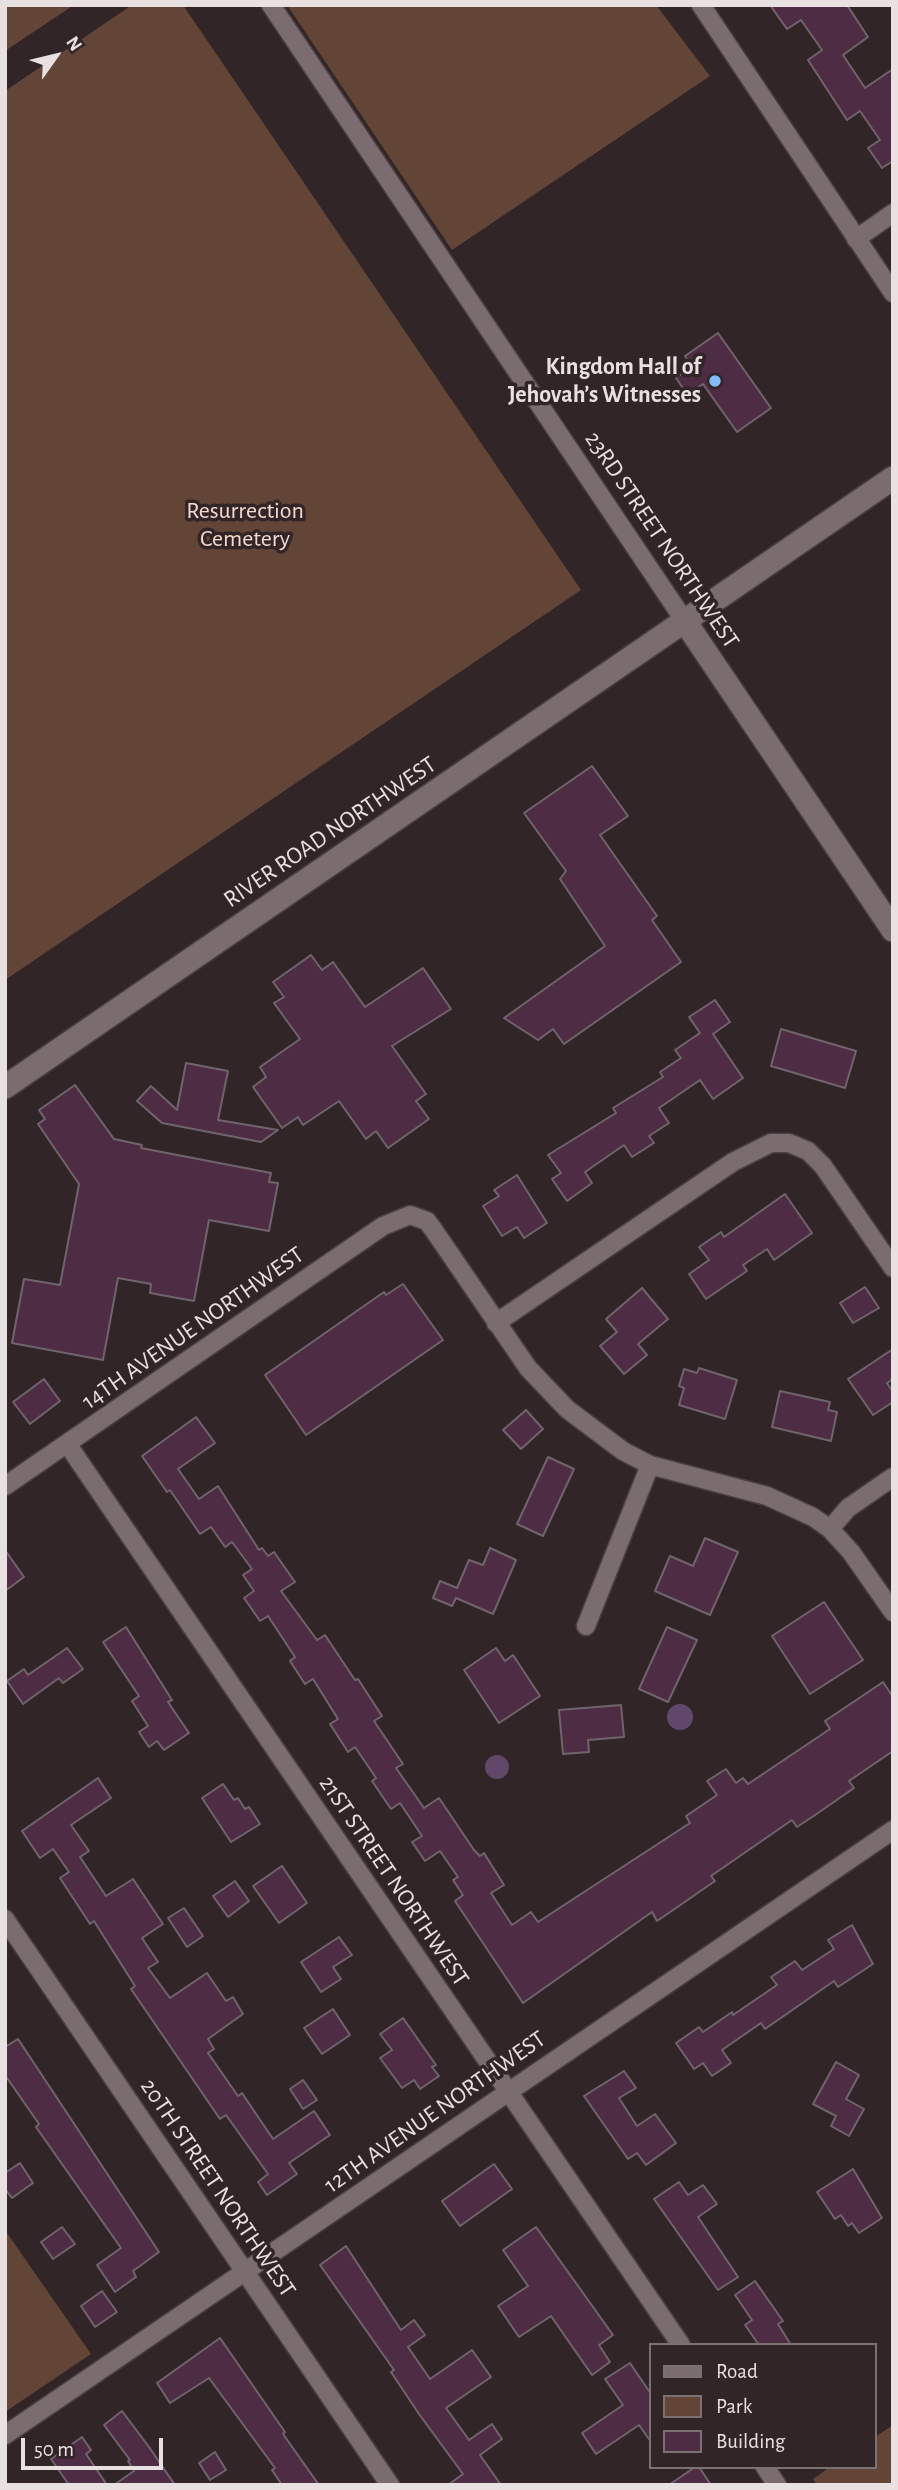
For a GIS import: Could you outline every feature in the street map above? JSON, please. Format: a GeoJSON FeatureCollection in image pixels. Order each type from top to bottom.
{"type":"FeatureCollection","features":[{"type":"Feature","properties":{"kind":"street","name":"23RD STREET NORTHWEST"},"geometry":{"type":"LineString","coordinates":[[271,5],[893,930]]}},
{"type":"Feature","properties":{"kind":"street"},"geometry":{"type":"LineString","coordinates":[[701,5],[893,293]]}},
{"type":"Feature","properties":{"kind":"street"},"geometry":{"type":"LineString","coordinates":[[856,239],[893,213]]}},
{"type":"Feature","properties":{"kind":"street","name":"RIVER ROAD NORTHWEST"},"geometry":{"type":"LineString","coordinates":[[5,1087],[893,478]]}},
{"type":"Feature","properties":{"kind":"street"},"geometry":{"type":"LineString","coordinates":[[893,1268],[823,1166],[808,1151],[789,1143],[771,1143],[733,1162],[496,1323],[543,1386],[567,1409],[623,1451],[650,1465],[767,1496],[794,1506],[830,1529],[851,1552],[893,1612]]}},
{"type":"Feature","properties":{"kind":"street","name":"14TH AVENUE NORTHWEST"},"geometry":{"type":"LineString","coordinates":[[5,1486],[383,1226],[410,1215],[427,1221],[433,1228],[496,1323]]}},
{"type":"Feature","properties":{"kind":"street","name":"21ST STREET NORTHWEST"},"geometry":{"type":"LineString","coordinates":[[68,1445],[680,2343]]}},
{"type":"Feature","properties":{"kind":"street"},"geometry":{"type":"LineString","coordinates":[[586,1626],[650,1465]]}},
{"type":"Feature","properties":{"kind":"street"},"geometry":{"type":"LineString","coordinates":[[830,1529],[848,1508],[893,1477]]}},
{"type":"Feature","properties":{"kind":"street","name":"12TH AVENUE NORTHWEST"},"geometry":{"type":"LineString","coordinates":[[5,2435],[893,1830]]}},
{"type":"Feature","properties":{"kind":"street","name":"20TH STREET NORTHWEST"},"geometry":{"type":"LineString","coordinates":[[5,1919],[390,2485]]}},
{"type":"Feature","properties":{"kind":"street"},"geometry":{"type":"LineString","coordinates":[[766,2469],[777,2485]]}},
{"type":"Feature","properties":{"kind":"green space"},"geometry":{"type":"Polygon","coordinates":[[[5,5],[74,5],[5,51],[5,5]]]}},
{"type":"Feature","properties":{"kind":"green space","name":"Resurrection Cemetery"},"geometry":{"type":"Polygon","coordinates":[[[132,5],[183,5],[581,590],[5,980],[5,91],[132,5]]]}},
{"type":"Feature","properties":{"kind":"green space"},"geometry":{"type":"Polygon","coordinates":[[[287,5],[656,5],[710,76],[452,250],[287,5]]]}},
{"type":"Feature","properties":{"kind":"green space"},"geometry":{"type":"Polygon","coordinates":[[[5,2230],[91,2354],[5,2412],[5,2230]]]}},
{"type":"Feature","properties":{"kind":"green space"},"geometry":{"type":"Polygon","coordinates":[[[893,2425],[893,2485],[817,2485],[813,2479],[827,2469],[877,2469],[877,2436],[893,2425]]]}},
{"type":"Feature","properties":{"kind":"shaded area"},"geometry":{"type":"Polygon","coordinates":[[[680,1704],[689,1708],[693,1717],[689,1726],[680,1730],[671,1726],[667,1717],[671,1708],[680,1704]]]}},
{"type":"Feature","properties":{"kind":"shaded area"},"geometry":{"type":"Polygon","coordinates":[[[497,1755],[506,1758],[509,1767],[506,1776],[497,1779],[488,1776],[485,1767],[488,1758],[497,1755]]]}},
{"type":"Feature","properties":{"kind":"building"},"geometry":{"type":"Polygon","coordinates":[[[770,5],[847,5],[868,37],[843,55],[865,88],[893,69],[893,161],[882,168],[868,148],[880,140],[860,111],[847,120],[808,60],[822,50],[801,20],[787,29],[770,5]]]}},
{"type":"Feature","properties":{"kind":"building","name":"Kingdom Hall of Jehovah’s Witnesses"},"geometry":{"type":"Polygon","coordinates":[[[718,333],[771,408],[737,432],[703,384],[687,394],[676,378],[692,366],[685,356],[718,333]]]}},
{"type":"Feature","properties":{"kind":"building"},"geometry":{"type":"Polygon","coordinates":[[[592,766],[628,816],[600,835],[657,916],[652,920],[681,962],[564,1044],[553,1029],[538,1040],[504,1018],[605,946],[560,879],[566,871],[524,813],[592,766]]]}},
{"type":"Feature","properties":{"kind":"building"},"geometry":{"type":"Polygon","coordinates":[[[311,955],[322,970],[333,962],[365,1007],[423,968],[451,1009],[392,1046],[426,1094],[416,1101],[429,1119],[388,1148],[376,1131],[366,1139],[339,1101],[303,1125],[298,1117],[282,1128],[253,1087],[266,1077],[260,1067],[300,1039],[274,1003],[284,997],[273,982],[311,955]]]}},
{"type":"Feature","properties":{"kind":"building"},"geometry":{"type":"Polygon","coordinates":[[[715,1000],[730,1022],[713,1034],[743,1078],[713,1099],[700,1080],[659,1108],[669,1123],[649,1136],[654,1143],[632,1157],[624,1145],[585,1172],[592,1183],[567,1201],[552,1179],[561,1173],[548,1155],[616,1113],[613,1108],[663,1077],[660,1072],[681,1058],[675,1050],[700,1033],[689,1017],[715,1000]]]}},
{"type":"Feature","properties":{"kind":"building"},"geometry":{"type":"Polygon","coordinates":[[[781,1029],[856,1051],[845,1088],[771,1066],[781,1029]]]}},
{"type":"Feature","properties":{"kind":"building"},"geometry":{"type":"Polygon","coordinates":[[[186,1063],[228,1071],[218,1120],[278,1130],[261,1142],[162,1123],[137,1101],[151,1086],[177,1110],[186,1063]]]}},
{"type":"Feature","properties":{"kind":"building"},"geometry":{"type":"Polygon","coordinates":[[[75,1085],[114,1139],[142,1145],[141,1148],[271,1173],[269,1182],[278,1183],[269,1231],[209,1220],[194,1301],[150,1293],[151,1284],[118,1278],[103,1360],[12,1343],[24,1279],[60,1285],[79,1184],[38,1124],[45,1119],[39,1110],[75,1085]]]}},
{"type":"Feature","properties":{"kind":"building"},"geometry":{"type":"Polygon","coordinates":[[[517,1175],[547,1223],[524,1238],[517,1227],[502,1236],[483,1206],[499,1196],[494,1190],[517,1175]]]}},
{"type":"Feature","properties":{"kind":"building"},"geometry":{"type":"Polygon","coordinates":[[[785,1194],[812,1233],[774,1260],[767,1249],[743,1265],[747,1271],[706,1299],[689,1274],[709,1260],[699,1247],[721,1232],[724,1237],[785,1194]]]}},
{"type":"Feature","properties":{"kind":"building"},"geometry":{"type":"Polygon","coordinates":[[[403,1284],[443,1340],[306,1435],[265,1375],[384,1292],[386,1295],[403,1284]]]}},
{"type":"Feature","properties":{"kind":"building"},"geometry":{"type":"Polygon","coordinates":[[[865,1287],[879,1308],[853,1323],[840,1303],[865,1287]]]}},
{"type":"Feature","properties":{"kind":"building"},"geometry":{"type":"Polygon","coordinates":[[[642,1288],[668,1319],[638,1344],[647,1355],[624,1374],[600,1346],[617,1332],[606,1319],[642,1288]]]}},
{"type":"Feature","properties":{"kind":"building"},"geometry":{"type":"Polygon","coordinates":[[[893,1349],[893,1379],[887,1383],[893,1392],[893,1402],[873,1415],[848,1379],[893,1349]]]}},
{"type":"Feature","properties":{"kind":"building"},"geometry":{"type":"Polygon","coordinates":[[[699,1368],[737,1380],[725,1419],[679,1405],[684,1388],[679,1386],[684,1369],[697,1373],[699,1368]]]}},
{"type":"Feature","properties":{"kind":"building"},"geometry":{"type":"Polygon","coordinates":[[[44,1379],[60,1401],[30,1424],[13,1402],[44,1379]]]}},
{"type":"Feature","properties":{"kind":"building"},"geometry":{"type":"Polygon","coordinates":[[[780,1391],[830,1402],[828,1410],[837,1412],[831,1441],[772,1427],[780,1391]]]}},
{"type":"Feature","properties":{"kind":"building"},"geometry":{"type":"Polygon","coordinates":[[[526,1410],[543,1429],[521,1449],[503,1430],[526,1410]]]}},
{"type":"Feature","properties":{"kind":"building"},"geometry":{"type":"Polygon","coordinates":[[[196,1417],[215,1443],[178,1469],[199,1499],[218,1486],[259,1550],[262,1548],[268,1556],[274,1552],[295,1582],[281,1591],[317,1640],[325,1635],[382,1716],[374,1721],[403,1764],[396,1768],[424,1808],[439,1798],[474,1850],[480,1856],[484,1853],[504,1885],[491,1893],[512,1925],[531,1912],[538,1922],[690,1823],[686,1816],[717,1795],[707,1781],[726,1769],[736,1783],[743,1778],[748,1784],[830,1729],[825,1721],[883,1682],[893,1697],[893,1751],[849,1781],[854,1788],[818,1813],[797,1827],[792,1820],[711,1876],[715,1881],[657,1921],[652,1912],[523,2003],[455,1901],[463,1895],[453,1880],[458,1877],[440,1851],[425,1861],[412,1842],[422,1836],[400,1803],[391,1809],[372,1781],[376,1778],[355,1747],[348,1752],[330,1724],[338,1719],[313,1679],[305,1684],[290,1661],[295,1657],[268,1616],[260,1621],[244,1598],[254,1591],[243,1575],[252,1569],[232,1542],[225,1547],[211,1527],[200,1534],[170,1490],[167,1492],[142,1456],[196,1417]]]}},
{"type":"Feature","properties":{"kind":"building"},"geometry":{"type":"Polygon","coordinates":[[[548,1457],[574,1469],[543,1536],[517,1524],[548,1457]]]}},
{"type":"Feature","properties":{"kind":"building"},"geometry":{"type":"Polygon","coordinates":[[[705,1538],[738,1552],[710,1615],[655,1591],[670,1556],[693,1566],[705,1538]]]}},
{"type":"Feature","properties":{"kind":"building"},"geometry":{"type":"Polygon","coordinates":[[[490,1548],[516,1560],[493,1614],[456,1598],[452,1606],[433,1598],[440,1581],[457,1588],[469,1560],[483,1565],[490,1548]]]}},
{"type":"Feature","properties":{"kind":"building"},"geometry":{"type":"Polygon","coordinates":[[[5,1550],[24,1577],[5,1591],[5,1550]]]}},
{"type":"Feature","properties":{"kind":"building"},"geometry":{"type":"Polygon","coordinates":[[[824,1602],[863,1660],[810,1694],[772,1636],[824,1602]]]}},
{"type":"Feature","properties":{"kind":"building"},"geometry":{"type":"Polygon","coordinates":[[[126,1627],[172,1700],[168,1702],[189,1733],[164,1750],[157,1741],[149,1747],[139,1732],[148,1726],[132,1701],[139,1696],[103,1642],[126,1627]]]}},
{"type":"Feature","properties":{"kind":"building"},"geometry":{"type":"Polygon","coordinates":[[[667,1627],[697,1640],[668,1702],[639,1689],[667,1627]]]}},
{"type":"Feature","properties":{"kind":"building"},"geometry":{"type":"Polygon","coordinates":[[[67,1648],[83,1669],[63,1683],[59,1678],[23,1704],[7,1681],[24,1669],[28,1675],[67,1648]]]}},
{"type":"Feature","properties":{"kind":"building"},"geometry":{"type":"Polygon","coordinates":[[[496,1648],[505,1661],[513,1655],[540,1696],[499,1723],[464,1670],[496,1648]]]}},
{"type":"Feature","properties":{"kind":"building"},"geometry":{"type":"Polygon","coordinates":[[[621,1705],[624,1737],[588,1740],[589,1752],[563,1754],[559,1710],[621,1705]]]}},
{"type":"Feature","properties":{"kind":"building"},"geometry":{"type":"Polygon","coordinates":[[[98,1778],[111,1798],[71,1825],[89,1851],[80,1857],[106,1896],[133,1879],[163,1924],[142,1938],[158,1962],[148,1968],[170,1998],[207,1973],[226,2001],[233,1997],[243,2014],[208,2039],[214,2049],[208,2053],[238,2096],[242,2093],[273,2139],[314,2111],[330,2135],[289,2163],[297,2174],[267,2195],[258,2182],[268,2174],[226,2115],[220,2119],[131,1989],[135,1986],[94,1921],[90,1924],[60,1878],[69,1872],[53,1849],[40,1858],[22,1831],[98,1778]]]}},
{"type":"Feature","properties":{"kind":"building"},"geometry":{"type":"Polygon","coordinates":[[[223,1784],[234,1800],[238,1798],[245,1809],[249,1807],[260,1824],[231,1842],[202,1798],[223,1784]]]}},
{"type":"Feature","properties":{"kind":"building"},"geometry":{"type":"Polygon","coordinates":[[[282,1866],[307,1903],[279,1923],[253,1886],[282,1866]]]}},
{"type":"Feature","properties":{"kind":"building"},"geometry":{"type":"Polygon","coordinates":[[[235,1881],[249,1901],[228,1917],[213,1896],[235,1881]]]}},
{"type":"Feature","properties":{"kind":"building"},"geometry":{"type":"Polygon","coordinates":[[[184,1908],[203,1936],[187,1947],[168,1918],[184,1908]]]}},
{"type":"Feature","properties":{"kind":"building"},"geometry":{"type":"Polygon","coordinates":[[[852,1925],[873,1964],[838,1987],[834,1981],[765,2029],[761,2023],[722,2050],[731,2063],[712,2076],[703,2063],[694,2069],[676,2043],[699,2027],[703,2032],[732,2012],[733,2015],[777,1985],[771,1977],[795,1961],[802,1970],[834,1949],[828,1940],[852,1925]]]}},
{"type":"Feature","properties":{"kind":"building"},"geometry":{"type":"Polygon","coordinates":[[[339,1937],[352,1955],[333,1967],[341,1979],[321,1992],[301,1962],[339,1937]]]}},
{"type":"Feature","properties":{"kind":"building"},"geometry":{"type":"Polygon","coordinates":[[[333,2009],[350,2035],[322,2054],[304,2028],[333,2009]]]}},
{"type":"Feature","properties":{"kind":"building"},"geometry":{"type":"Polygon","coordinates":[[[403,2018],[436,2065],[432,2067],[439,2076],[420,2089],[414,2080],[402,2088],[380,2058],[392,2050],[380,2034],[403,2018]]]}},
{"type":"Feature","properties":{"kind":"building"},"geometry":{"type":"Polygon","coordinates":[[[18,2039],[159,2252],[133,2271],[136,2277],[115,2292],[97,2265],[121,2248],[36,2127],[39,2124],[5,2075],[5,2047],[18,2039]]]}},
{"type":"Feature","properties":{"kind":"building"},"geometry":{"type":"Polygon","coordinates":[[[836,2062],[859,2075],[846,2099],[864,2109],[849,2136],[831,2126],[836,2116],[813,2104],[836,2062]]]}},
{"type":"Feature","properties":{"kind":"building"},"geometry":{"type":"Polygon","coordinates":[[[624,2071],[636,2088],[619,2098],[637,2126],[655,2114],[676,2143],[646,2165],[637,2153],[628,2159],[584,2096],[624,2071]]]}},
{"type":"Feature","properties":{"kind":"building"},"geometry":{"type":"Polygon","coordinates":[[[303,2080],[317,2100],[303,2109],[290,2089],[303,2080]]]}},
{"type":"Feature","properties":{"kind":"building"},"geometry":{"type":"Polygon","coordinates":[[[20,2163],[33,2183],[12,2198],[5,2189],[5,2173],[20,2163]]]}},
{"type":"Feature","properties":{"kind":"building"},"geometry":{"type":"Polygon","coordinates":[[[494,2164],[512,2189],[460,2226],[442,2201],[494,2164]]]}},
{"type":"Feature","properties":{"kind":"building"},"geometry":{"type":"Polygon","coordinates":[[[853,2169],[882,2218],[859,2233],[852,2223],[848,2226],[841,2215],[835,2219],[817,2192],[853,2169]]]}},
{"type":"Feature","properties":{"kind":"building"},"geometry":{"type":"Polygon","coordinates":[[[679,2182],[688,2195],[703,2185],[717,2204],[698,2217],[738,2277],[718,2290],[654,2199],[679,2182]]]}},
{"type":"Feature","properties":{"kind":"building"},"geometry":{"type":"Polygon","coordinates":[[[62,2227],[75,2244],[53,2259],[41,2242],[62,2227]]]}},
{"type":"Feature","properties":{"kind":"building"},"geometry":{"type":"Polygon","coordinates":[[[536,2227],[613,2335],[599,2345],[610,2362],[592,2375],[551,2316],[519,2337],[498,2306],[528,2286],[503,2250],[536,2227]]]}},
{"type":"Feature","properties":{"kind":"building"},"geometry":{"type":"Polygon","coordinates":[[[346,2246],[401,2330],[414,2320],[425,2335],[408,2347],[430,2379],[472,2350],[491,2377],[446,2408],[469,2440],[492,2424],[502,2439],[480,2455],[501,2485],[448,2485],[463,2474],[419,2414],[391,2372],[394,2370],[320,2265],[346,2246]]]}},
{"type":"Feature","properties":{"kind":"building"},"geometry":{"type":"Polygon","coordinates":[[[755,2281],[783,2321],[778,2324],[790,2343],[758,2343],[745,2325],[752,2320],[735,2295],[755,2281]]]}},
{"type":"Feature","properties":{"kind":"building"},"geometry":{"type":"Polygon","coordinates":[[[102,2291],[117,2312],[95,2327],[81,2306],[102,2291]]]}},
{"type":"Feature","properties":{"kind":"building"},"geometry":{"type":"Polygon","coordinates":[[[220,2338],[319,2485],[282,2485],[272,2470],[275,2468],[209,2378],[170,2403],[157,2383],[220,2338]]]}},
{"type":"Feature","properties":{"kind":"building"},"geometry":{"type":"Polygon","coordinates":[[[630,2363],[650,2393],[650,2441],[639,2425],[596,2454],[582,2433],[623,2405],[605,2379],[630,2363]]]}},
{"type":"Feature","properties":{"kind":"building"},"geometry":{"type":"Polygon","coordinates":[[[122,2411],[175,2485],[114,2485],[134,2471],[128,2461],[130,2460],[104,2425],[122,2411]]]}},
{"type":"Feature","properties":{"kind":"building"},"geometry":{"type":"Polygon","coordinates":[[[82,2437],[91,2450],[86,2454],[107,2485],[69,2485],[51,2459],[82,2437]]]}},
{"type":"Feature","properties":{"kind":"building"},"geometry":{"type":"Polygon","coordinates":[[[215,2452],[226,2470],[210,2480],[199,2463],[215,2452]]]}},
{"type":"Feature","properties":{"kind":"building"},"geometry":{"type":"Polygon","coordinates":[[[692,2469],[700,2469],[711,2485],[669,2485],[692,2469]]]}},
{"type":"Feature","properties":{"kind":"place","name":"Kingdom Hall of Jehovah’s Witnesses"},"geometry":{"type":"Point","coordinates":[715,381]}}]}
